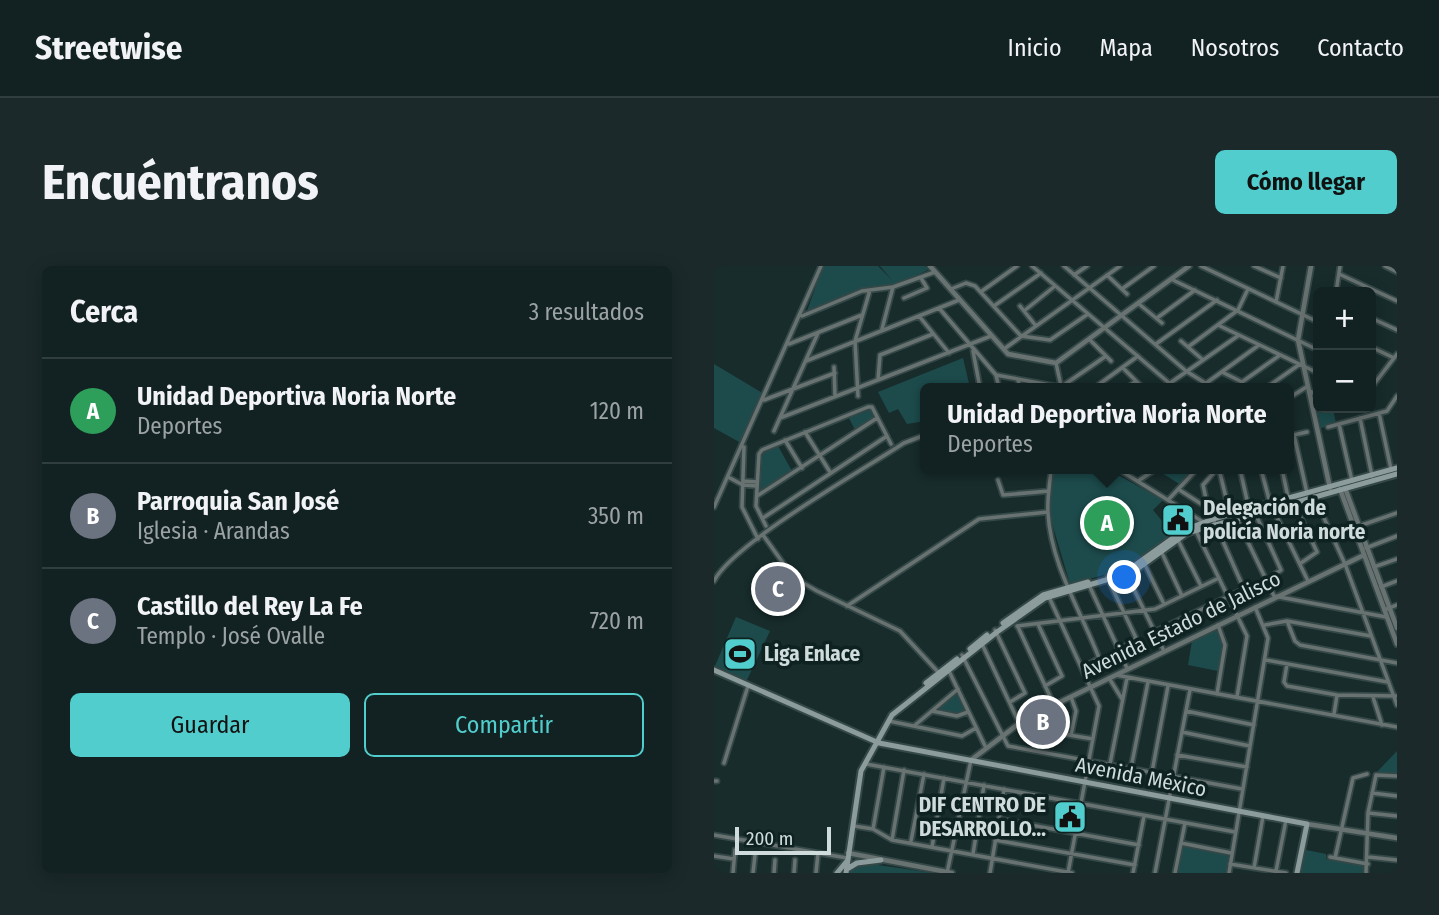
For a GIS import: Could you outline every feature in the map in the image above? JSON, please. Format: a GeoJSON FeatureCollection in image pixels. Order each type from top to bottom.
{"type":"FeatureCollection","features":[{"type":"Feature","properties":{"kind":"main road"},"geometry":{"type":"LineString","coordinates":[[1291,501],[1307,493],[1342,487],[1394,469]]}},
{"type":"Feature","properties":{"kind":"main road"},"geometry":{"type":"LineString","coordinates":[[1342,487],[1352,481],[1397,474]]}},
{"type":"Feature","properties":{"kind":"main road"},"geometry":{"type":"LineString","coordinates":[[847,871],[857,786],[864,764],[879,743],[894,713],[947,668],[1046,597],[1107,578],[1127,575],[1177,537],[1195,528],[1249,509],[1314,496],[1331,489]]}},
{"type":"Feature","properties":{"kind":"main road"},"geometry":{"type":"LineString","coordinates":[[1214,522],[1220,517],[1255,513],[1271,505]]}},
{"type":"Feature","properties":{"kind":"main road"},"geometry":{"type":"LineString","coordinates":[[1069,589],[1089,585],[1126,571],[1161,551],[1177,537]]}},
{"type":"Feature","properties":{"kind":"main road"},"geometry":{"type":"LineString","coordinates":[[963,656],[996,631]]}},
{"type":"Feature","properties":{"kind":"main road","name":"Avenida México"},"geometry":{"type":"LineString","coordinates":[[714,670],[879,743],[1307,824]]}},
{"type":"Feature","properties":{"kind":"main road"},"geometry":{"type":"LineString","coordinates":[[866,739],[884,734]]}},
{"type":"Feature","properties":{"kind":"main road"},"geometry":{"type":"LineString","coordinates":[[1298,822],[1304,827],[1305,835]]}},
{"type":"Feature","properties":{"kind":"main road"},"geometry":{"type":"LineString","coordinates":[[1297,873],[1307,824]]}},
{"type":"Feature","properties":{"kind":"main road"},"geometry":{"type":"LineString","coordinates":[[837,873],[848,857]]}},
{"type":"Feature","properties":{"kind":"main road"},"geometry":{"type":"LineString","coordinates":[[847,871],[857,863],[881,860]]}},
{"type":"Feature","properties":{"kind":"street"},"geometry":{"type":"LineString","coordinates":[[714,507],[764,400],[821,266]]}},
{"type":"Feature","properties":{"kind":"street"},"geometry":{"type":"LineString","coordinates":[[930,266],[1011,355],[1056,363],[1189,266]]}},
{"type":"Feature","properties":{"kind":"street"},"geometry":{"type":"LineString","coordinates":[[982,291],[1017,266]]}},
{"type":"Feature","properties":{"kind":"street"},"geometry":{"type":"LineString","coordinates":[[1032,266],[1169,383]]}},
{"type":"Feature","properties":{"kind":"street"},"geometry":{"type":"LineString","coordinates":[[1064,266],[1186,372],[1203,383]]}},
{"type":"Feature","properties":{"kind":"street"},"geometry":{"type":"LineString","coordinates":[[1074,275],[1087,266]]}},
{"type":"Feature","properties":{"kind":"street"},"geometry":{"type":"LineString","coordinates":[[1004,349],[1120,266]]}},
{"type":"Feature","properties":{"kind":"street"},"geometry":{"type":"LineString","coordinates":[[1122,289],[1154,266]]}},
{"type":"Feature","properties":{"kind":"street"},"geometry":{"type":"LineString","coordinates":[[1201,266],[1313,320]]}},
{"type":"Feature","properties":{"kind":"street"},"geometry":{"type":"LineString","coordinates":[[1254,266],[1281,278]]}},
{"type":"Feature","properties":{"kind":"street"},"geometry":{"type":"LineString","coordinates":[[1276,302],[1283,266]]}},
{"type":"Feature","properties":{"kind":"street"},"geometry":{"type":"LineString","coordinates":[[1310,266],[1298,340],[1331,489]]}},
{"type":"Feature","properties":{"kind":"street"},"geometry":{"type":"LineString","coordinates":[[1337,287],[1340,266]]}},
{"type":"Feature","properties":{"kind":"street"},"geometry":{"type":"LineString","coordinates":[[1385,266],[1397,272]]}},
{"type":"Feature","properties":{"kind":"street"},"geometry":{"type":"LineString","coordinates":[[800,316],[870,290],[893,288],[935,272]]}},
{"type":"Feature","properties":{"kind":"street"},"geometry":{"type":"LineString","coordinates":[[994,306],[1041,273]]}},
{"type":"Feature","properties":{"kind":"street"},"geometry":{"type":"LineString","coordinates":[[1339,274],[1397,301]]}},
{"type":"Feature","properties":{"kind":"street"},"geometry":{"type":"LineString","coordinates":[[1107,275],[1127,294]]}},
{"type":"Feature","properties":{"kind":"street"},"geometry":{"type":"LineString","coordinates":[[904,298],[927,289],[922,278]]}},
{"type":"Feature","properties":{"kind":"street"},"geometry":{"type":"LineString","coordinates":[[1173,280],[1313,348]]}},
{"type":"Feature","properties":{"kind":"street"},"geometry":{"type":"LineString","coordinates":[[950,289],[966,283],[982,291],[1021,336],[1050,340],[1088,314]]}},
{"type":"Feature","properties":{"kind":"street"},"geometry":{"type":"LineString","coordinates":[[1024,311],[1055,286]]}},
{"type":"Feature","properties":{"kind":"street"},"geometry":{"type":"LineString","coordinates":[[881,331],[893,288]]}},
{"type":"Feature","properties":{"kind":"street"},"geometry":{"type":"LineString","coordinates":[[1188,346],[1238,310],[1248,289]]}},
{"type":"Feature","properties":{"kind":"street"},"geometry":{"type":"LineString","coordinates":[[858,396],[855,341],[870,290]]}},
{"type":"Feature","properties":{"kind":"street"},"geometry":{"type":"LineString","coordinates":[[1157,318],[1195,290]]}},
{"type":"Feature","properties":{"kind":"street"},"geometry":{"type":"LineString","coordinates":[[806,361],[959,300]]}},
{"type":"Feature","properties":{"kind":"street"},"geometry":{"type":"LineString","coordinates":[[1155,345],[1217,300]]}},
{"type":"Feature","properties":{"kind":"street"},"geometry":{"type":"LineString","coordinates":[[1139,304],[1162,323]]}},
{"type":"Feature","properties":{"kind":"street"},"geometry":{"type":"LineString","coordinates":[[1020,306],[1036,326]]}},
{"type":"Feature","properties":{"kind":"street"},"geometry":{"type":"LineString","coordinates":[[939,309],[996,375],[998,383]]}},
{"type":"Feature","properties":{"kind":"street"},"geometry":{"type":"LineString","coordinates":[[788,344],[862,315]]}},
{"type":"Feature","properties":{"kind":"street"},"geometry":{"type":"LineString","coordinates":[[919,316],[948,352]]}},
{"type":"Feature","properties":{"kind":"street"},"geometry":{"type":"LineString","coordinates":[[1376,320],[1397,330]]}},
{"type":"Feature","properties":{"kind":"street"},"geometry":{"type":"LineString","coordinates":[[1218,325],[1313,370]]}},
{"type":"Feature","properties":{"kind":"street"},"geometry":{"type":"LineString","coordinates":[[774,431],[818,333]]}},
{"type":"Feature","properties":{"kind":"street"},"geometry":{"type":"LineString","coordinates":[[878,380],[880,355],[933,334]]}},
{"type":"Feature","properties":{"kind":"street"},"geometry":{"type":"LineString","coordinates":[[1171,383],[1239,335]]}},
{"type":"Feature","properties":{"kind":"street"},"geometry":{"type":"LineString","coordinates":[[780,418],[948,352],[971,347],[991,336]]}},
{"type":"Feature","properties":{"kind":"street"},"geometry":{"type":"LineString","coordinates":[[1090,340],[1111,361]]}},
{"type":"Feature","properties":{"kind":"street"},"geometry":{"type":"LineString","coordinates":[[1181,341],[1203,360]]}},
{"type":"Feature","properties":{"kind":"street"},"geometry":{"type":"LineString","coordinates":[[1206,383],[1259,345]]}},
{"type":"Feature","properties":{"kind":"street"},"geometry":{"type":"LineString","coordinates":[[971,347],[979,383]]}},
{"type":"Feature","properties":{"kind":"street"},"geometry":{"type":"LineString","coordinates":[[1376,349],[1395,356],[1376,382]]}},
{"type":"Feature","properties":{"kind":"street"},"geometry":{"type":"LineString","coordinates":[[1222,372],[1242,382],[1280,355]]}},
{"type":"Feature","properties":{"kind":"street"},"geometry":{"type":"LineString","coordinates":[[1067,383],[1106,356]]}},
{"type":"Feature","properties":{"kind":"street"},"geometry":{"type":"LineString","coordinates":[[1101,383],[1138,356]]}},
{"type":"Feature","properties":{"kind":"street"},"geometry":{"type":"LineString","coordinates":[[1056,363],[1060,383]]}},
{"type":"Feature","properties":{"kind":"street"},"geometry":{"type":"LineString","coordinates":[[1274,383],[1302,365]]}},
{"type":"Feature","properties":{"kind":"street"},"geometry":{"type":"LineString","coordinates":[[1122,368],[1136,381],[1133,383]]}},
{"type":"Feature","properties":{"kind":"street"},"geometry":{"type":"LineString","coordinates":[[764,400],[834,370],[835,396]]}},
{"type":"Feature","properties":{"kind":"street"},"geometry":{"type":"LineString","coordinates":[[996,375],[1030,383]]}},
{"type":"Feature","properties":{"kind":"street"},"geometry":{"type":"LineString","coordinates":[[1309,388],[1313,392]]}},
{"type":"Feature","properties":{"kind":"street"},"geometry":{"type":"LineString","coordinates":[[1294,396],[1309,388]]}},
{"type":"Feature","properties":{"kind":"street"},"geometry":{"type":"LineString","coordinates":[[1328,427],[1388,410],[1397,396]]}},
{"type":"Feature","properties":{"kind":"street"},"geometry":{"type":"LineString","coordinates":[[766,526],[757,506],[759,454],[785,440],[870,407],[891,444]]}},
{"type":"Feature","properties":{"kind":"street"},"geometry":{"type":"LineString","coordinates":[[1379,413],[1394,469]]}},
{"type":"Feature","properties":{"kind":"street"},"geometry":{"type":"LineString","coordinates":[[757,496],[877,418]]}},
{"type":"Feature","properties":{"kind":"street"},"geometry":{"type":"LineString","coordinates":[[1360,418],[1368,479]]}},
{"type":"Feature","properties":{"kind":"street"},"geometry":{"type":"LineString","coordinates":[[1339,424],[1352,481]]}},
{"type":"Feature","properties":{"kind":"street"},"geometry":{"type":"LineString","coordinates":[[805,432],[831,473]]}},
{"type":"Feature","properties":{"kind":"street"},"geometry":{"type":"LineString","coordinates":[[1294,435],[1307,432]]}},
{"type":"Feature","properties":{"kind":"street"},"geometry":{"type":"LineString","coordinates":[[763,519],[887,436]]}},
{"type":"Feature","properties":{"kind":"street"},"geometry":{"type":"LineString","coordinates":[[714,581],[722,566],[763,535],[904,443],[920,437]]}},
{"type":"Feature","properties":{"kind":"street"},"geometry":{"type":"LineString","coordinates":[[785,440],[802,468]]}},
{"type":"Feature","properties":{"kind":"street"},"geometry":{"type":"LineString","coordinates":[[1294,443],[1307,493]]}},
{"type":"Feature","properties":{"kind":"street"},"geometry":{"type":"LineString","coordinates":[[744,444],[741,483],[743,507],[758,539]]}},
{"type":"Feature","properties":{"kind":"street"},"geometry":{"type":"LineString","coordinates":[[1051,474],[1048,512],[1052,540],[1069,589],[1099,658],[1082,668]]}},
{"type":"Feature","properties":{"kind":"street"},"geometry":{"type":"LineString","coordinates":[[1126,474],[1205,525]]}},
{"type":"Feature","properties":{"kind":"street"},"geometry":{"type":"LineString","coordinates":[[1138,481],[1149,474]]}},
{"type":"Feature","properties":{"kind":"street"},"geometry":{"type":"LineString","coordinates":[[1168,500],[1193,474]]}},
{"type":"Feature","properties":{"kind":"street"},"geometry":{"type":"LineString","coordinates":[[1208,508],[1203,485],[1213,474]]}},
{"type":"Feature","properties":{"kind":"street"},"geometry":{"type":"LineString","coordinates":[[1220,474],[1233,515],[1274,597],[1386,617]]}},
{"type":"Feature","properties":{"kind":"street"},"geometry":{"type":"LineString","coordinates":[[1241,474],[1249,509]]}},
{"type":"Feature","properties":{"kind":"street"},"geometry":{"type":"LineString","coordinates":[[1262,474],[1271,505],[1308,581]]}},
{"type":"Feature","properties":{"kind":"street"},"geometry":{"type":"LineString","coordinates":[[1283,474],[1291,501],[1317,552],[1300,563]]}},
{"type":"Feature","properties":{"kind":"street"},"geometry":{"type":"LineString","coordinates":[[728,477],[741,483],[757,484]]}},
{"type":"Feature","properties":{"kind":"street"},"geometry":{"type":"LineString","coordinates":[[998,480],[1003,495],[1049,491]]}},
{"type":"Feature","properties":{"kind":"street"},"geometry":{"type":"LineString","coordinates":[[1342,487],[1359,526],[1365,551],[1374,567],[1381,587],[1386,617],[1397,644]]}},
{"type":"Feature","properties":{"kind":"street"},"geometry":{"type":"LineString","coordinates":[[1342,487],[1386,609],[1397,628]]}},
{"type":"Feature","properties":{"kind":"street"},"geometry":{"type":"LineString","coordinates":[[1178,489],[1220,517]]}},
{"type":"Feature","properties":{"kind":"street"},"geometry":{"type":"LineString","coordinates":[[1314,496],[1345,564],[1397,705]]}},
{"type":"Feature","properties":{"kind":"street"},"geometry":{"type":"LineString","coordinates":[[847,606],[979,519],[1048,512]]}},
{"type":"Feature","properties":{"kind":"street"},"geometry":{"type":"LineString","coordinates":[[1255,513],[1281,569],[1280,573],[1265,580]]}},
{"type":"Feature","properties":{"kind":"street"},"geometry":{"type":"LineString","coordinates":[[1359,526],[1397,513]]}},
{"type":"Feature","properties":{"kind":"street"},"geometry":{"type":"LineString","coordinates":[[1156,631],[1228,598],[1244,587],[1214,522]]}},
{"type":"Feature","properties":{"kind":"street"},"geometry":{"type":"LineString","coordinates":[[1195,528],[1247,639],[1237,698]]}},
{"type":"Feature","properties":{"kind":"street"},"geometry":{"type":"LineString","coordinates":[[763,535],[793,577],[900,631],[940,674]]}},
{"type":"Feature","properties":{"kind":"street"},"geometry":{"type":"LineString","coordinates":[[1365,551],[1397,536]]}},
{"type":"Feature","properties":{"kind":"street"},"geometry":{"type":"LineString","coordinates":[[1177,537],[1201,586]]}},
{"type":"Feature","properties":{"kind":"street"},"geometry":{"type":"LineString","coordinates":[[1161,551],[1182,596]]}},
{"type":"Feature","properties":{"kind":"street","name":"Avenida Estado de Jalisco"},"geometry":{"type":"LineString","coordinates":[[971,760],[1018,723],[1345,564],[1365,551]]}},
{"type":"Feature","properties":{"kind":"street"},"geometry":{"type":"LineString","coordinates":[[1374,567],[1397,559]]}},
{"type":"Feature","properties":{"kind":"street"},"geometry":{"type":"LineString","coordinates":[[1143,562],[1164,604]]}},
{"type":"Feature","properties":{"kind":"street"},"geometry":{"type":"LineString","coordinates":[[1127,575],[1164,651]]}},
{"type":"Feature","properties":{"kind":"street"},"geometry":{"type":"LineString","coordinates":[[1107,578],[1136,640],[1119,650]]}},
{"type":"Feature","properties":{"kind":"street"},"geometry":{"type":"LineString","coordinates":[[1014,621],[1038,624],[1145,611],[1219,578]]}},
{"type":"Feature","properties":{"kind":"street"},"geometry":{"type":"LineString","coordinates":[[1381,587],[1397,581]]}},
{"type":"Feature","properties":{"kind":"street"},"geometry":{"type":"LineString","coordinates":[[1089,585],[1128,668]]}},
{"type":"Feature","properties":{"kind":"street"},"geometry":{"type":"LineString","coordinates":[[854,826],[873,830],[892,840],[1069,873],[1099,707],[1046,597]]}},
{"type":"Feature","properties":{"kind":"street"},"geometry":{"type":"LineString","coordinates":[[1386,609],[1397,605]]}},
{"type":"Feature","properties":{"kind":"street"},"geometry":{"type":"LineString","coordinates":[[1229,873],[1268,635],[1255,607]]}},
{"type":"Feature","properties":{"kind":"street"},"geometry":{"type":"LineString","coordinates":[[1014,621],[1054,705]]}},
{"type":"Feature","properties":{"kind":"street"},"geometry":{"type":"LineString","coordinates":[[1265,625],[1287,621],[1371,636]]}},
{"type":"Feature","properties":{"kind":"street"},"geometry":{"type":"LineString","coordinates":[[1287,621],[1298,645],[1397,663]]}},
{"type":"Feature","properties":{"kind":"street"},"geometry":{"type":"LineString","coordinates":[[1038,624],[1062,676],[1045,686]]}},
{"type":"Feature","properties":{"kind":"street"},"geometry":{"type":"LineString","coordinates":[[1217,694],[1225,645],[1218,625]]}},
{"type":"Feature","properties":{"kind":"street"},"geometry":{"type":"LineString","coordinates":[[996,631],[1025,693],[1010,702]]}},
{"type":"Feature","properties":{"kind":"street"},"geometry":{"type":"LineString","coordinates":[[982,644],[1018,723],[1023,728],[1093,740]]}},
{"type":"Feature","properties":{"kind":"street"},"geometry":{"type":"LineString","coordinates":[[963,656],[1010,746],[1242,789]]}},
{"type":"Feature","properties":{"kind":"street"},"geometry":{"type":"LineString","coordinates":[[1265,660],[1388,682]]}},
{"type":"Feature","properties":{"kind":"street"},"geometry":{"type":"LineString","coordinates":[[1287,664],[1285,685],[1337,695],[1395,696]]}},
{"type":"Feature","properties":{"kind":"street"},"geometry":{"type":"LineString","coordinates":[[947,668],[986,748]]}},
{"type":"Feature","properties":{"kind":"street"},"geometry":{"type":"LineString","coordinates":[[1116,675],[1397,727]]}},
{"type":"Feature","properties":{"kind":"street"},"geometry":{"type":"LineString","coordinates":[[1109,678],[1122,699]]}},
{"type":"Feature","properties":{"kind":"street"},"geometry":{"type":"LineString","coordinates":[[1110,764],[1127,678]]}},
{"type":"Feature","properties":{"kind":"street"},"geometry":{"type":"LineString","coordinates":[[1131,768],[1148,682]]}},
{"type":"Feature","properties":{"kind":"street"},"geometry":{"type":"LineString","coordinates":[[724,762],[748,686]]}},
{"type":"Feature","properties":{"kind":"street"},"geometry":{"type":"LineString","coordinates":[[1152,772],[1168,686]]}},
{"type":"Feature","properties":{"kind":"street"},"geometry":{"type":"LineString","coordinates":[[913,726],[958,689]]}},
{"type":"Feature","properties":{"kind":"street"},"geometry":{"type":"LineString","coordinates":[[1154,873],[1190,690]]}},
{"type":"Feature","properties":{"kind":"street"},"geometry":{"type":"LineString","coordinates":[[1334,715],[1337,695]]}},
{"type":"Feature","properties":{"kind":"street"},"geometry":{"type":"LineString","coordinates":[[1071,697],[1076,711],[1071,736]]}},
{"type":"Feature","properties":{"kind":"street"},"geometry":{"type":"LineString","coordinates":[[1373,697],[1382,725]]}},
{"type":"Feature","properties":{"kind":"street"},"geometry":{"type":"LineString","coordinates":[[932,711],[956,716],[968,712]]}},
{"type":"Feature","properties":{"kind":"street"},"geometry":{"type":"LineString","coordinates":[[1186,711],[1254,724]]}},
{"type":"Feature","properties":{"kind":"street"},"geometry":{"type":"LineString","coordinates":[[889,721],[961,736],[976,728]]}},
{"type":"Feature","properties":{"kind":"street"},"geometry":{"type":"LineString","coordinates":[[1182,733],[1250,746]]}},
{"type":"Feature","properties":{"kind":"street"},"geometry":{"type":"LineString","coordinates":[[1177,755],[1247,767]]}},
{"type":"Feature","properties":{"kind":"street"},"geometry":{"type":"LineString","coordinates":[[714,835],[949,873],[964,782],[971,760]]}},
{"type":"Feature","properties":{"kind":"street"},"geometry":{"type":"LineString","coordinates":[[864,764],[1234,832]]}},
{"type":"Feature","properties":{"kind":"street"},"geometry":{"type":"LineString","coordinates":[[873,830],[884,767]]}},
{"type":"Feature","properties":{"kind":"street"},"geometry":{"type":"LineString","coordinates":[[892,840],[904,771]]}},
{"type":"Feature","properties":{"kind":"street"},"geometry":{"type":"LineString","coordinates":[[911,842],[924,774]]}},
{"type":"Feature","properties":{"kind":"street"},"geometry":{"type":"LineString","coordinates":[[1335,858],[1353,778],[1367,775]]}},
{"type":"Feature","properties":{"kind":"street"},"geometry":{"type":"LineString","coordinates":[[1366,873],[1368,813],[1376,775],[1397,776]]}},
{"type":"Feature","properties":{"kind":"street"},"geometry":{"type":"LineString","coordinates":[[932,846],[944,778]]}},
{"type":"Feature","properties":{"kind":"street"},"geometry":{"type":"LineString","coordinates":[[973,854],[985,785]]}},
{"type":"Feature","properties":{"kind":"street"},"geometry":{"type":"LineString","coordinates":[[990,873],[1004,789]]}},
{"type":"Feature","properties":{"kind":"street"},"geometry":{"type":"LineString","coordinates":[[1371,793],[1397,796]]}},
{"type":"Feature","properties":{"kind":"street"},"geometry":{"type":"LineString","coordinates":[[1368,813],[1397,816]]}},
{"type":"Feature","properties":{"kind":"street"},"geometry":{"type":"LineString","coordinates":[[1133,873],[1144,816]]}},
{"type":"Feature","properties":{"kind":"street"},"geometry":{"type":"LineString","coordinates":[[1254,868],[1263,817]]}},
{"type":"Feature","properties":{"kind":"street"},"geometry":{"type":"LineString","coordinates":[[999,819],[1139,845]]}},
{"type":"Feature","properties":{"kind":"street"},"geometry":{"type":"LineString","coordinates":[[1276,871],[1286,820]]}},
{"type":"Feature","properties":{"kind":"street"},"geometry":{"type":"LineString","coordinates":[[1175,873],[1185,823]]}},
{"type":"Feature","properties":{"kind":"street","name":"Avenida México"},"geometry":{"type":"LineString","coordinates":[[1307,824],[1397,838]]}},
{"type":"Feature","properties":{"kind":"street"},"geometry":{"type":"LineString","coordinates":[[995,840],[1135,865]]}},
{"type":"Feature","properties":{"kind":"street"},"geometry":{"type":"LineString","coordinates":[[1181,843],[1231,853]]}},
{"type":"Feature","properties":{"kind":"street"},"geometry":{"type":"LineString","coordinates":[[733,873],[735,850]]}},
{"type":"Feature","properties":{"kind":"street"},"geometry":{"type":"LineString","coordinates":[[816,873],[818,853]]}},
{"type":"Feature","properties":{"kind":"street"},"geometry":{"type":"LineString","coordinates":[[754,873],[755,855]]}},
{"type":"Feature","properties":{"kind":"street"},"geometry":{"type":"LineString","coordinates":[[714,856],[734,859]]}},
{"type":"Feature","properties":{"kind":"street"},"geometry":{"type":"LineString","coordinates":[[1329,857],[1368,864]]}},
{"type":"Feature","properties":{"kind":"street"},"geometry":{"type":"LineString","coordinates":[[1368,857],[1397,860]]}},
{"type":"Feature","properties":{"kind":"street"},"geometry":{"type":"LineString","coordinates":[[774,873],[775,860]]}},
{"type":"Feature","properties":{"kind":"street"},"geometry":{"type":"LineString","coordinates":[[794,873],[795,860]]}},
{"type":"Feature","properties":{"kind":"street"},"geometry":{"type":"LineString","coordinates":[[1230,864],[1286,873]]}},
{"type":"Feature","properties":{"kind":"shaded area"},"geometry":{"type":"Polygon","coordinates":[[[823,266],[878,266],[892,280],[880,266],[925,266],[928,270],[897,284],[858,290],[807,311],[823,266]]]}},
{"type":"Feature","properties":{"kind":"shaded area"},"geometry":{"type":"Polygon","coordinates":[[[963,358],[969,383],[920,383],[920,422],[907,424],[898,409],[889,413],[878,392],[963,358]]]}},
{"type":"Feature","properties":{"kind":"shaded area"},"geometry":{"type":"Polygon","coordinates":[[[714,364],[764,394],[741,443],[714,428],[714,364]]]}},
{"type":"Feature","properties":{"kind":"shaded area"},"geometry":{"type":"Polygon","coordinates":[[[870,410],[874,417],[855,430],[849,418],[870,410]]]}},
{"type":"Feature","properties":{"kind":"shaded area"},"geometry":{"type":"Polygon","coordinates":[[[1318,413],[1334,413],[1336,424],[1321,428],[1318,413]]]}},
{"type":"Feature","properties":{"kind":"shaded area"},"geometry":{"type":"Polygon","coordinates":[[[778,446],[792,471],[760,493],[762,453],[778,446]]]}},
{"type":"Feature","properties":{"kind":"shaded area"},"geometry":{"type":"Polygon","coordinates":[[[1053,474],[1116,474],[1163,500],[1153,510],[1172,533],[1127,569],[1070,584],[1049,513],[1053,474]]]}},
{"type":"Feature","properties":{"kind":"shaded area"},"geometry":{"type":"Polygon","coordinates":[[[1163,474],[1192,474],[1181,485],[1163,474]]]}},
{"type":"Feature","properties":{"kind":"shaded area","name":"Liga Enlace"},"geometry":{"type":"Polygon","coordinates":[[[736,617],[770,631],[747,680],[715,666],[736,617]]]}},
{"type":"Feature","properties":{"kind":"shaded area"},"geometry":{"type":"Polygon","coordinates":[[[1217,630],[1223,642],[1218,671],[1188,665],[1192,641],[1217,630]]]}},
{"type":"Feature","properties":{"kind":"shaded area"},"geometry":{"type":"Polygon","coordinates":[[[957,694],[965,711],[955,715],[938,709],[957,694]]]}},
{"type":"Feature","properties":{"kind":"shaded area"},"geometry":{"type":"Polygon","coordinates":[[[1397,751],[1397,774],[1377,772],[1397,751]]]}},
{"type":"Feature","properties":{"kind":"shaded area"},"geometry":{"type":"Polygon","coordinates":[[[1183,846],[1230,854],[1227,873],[1178,873],[1183,846]]]}},
{"type":"Feature","properties":{"kind":"shaded area"},"geometry":{"type":"Polygon","coordinates":[[[1306,850],[1326,854],[1326,859],[1365,866],[1363,873],[1301,873],[1306,850]]]}},
{"type":"Feature","properties":{"kind":"shaded area"},"geometry":{"type":"Polygon","coordinates":[[[871,864],[934,873],[849,873],[851,868],[871,864]]]}},
{"type":"Feature","properties":{"kind":"place","name":"Delegación de policía Noria norte"},"geometry":{"type":"Point","coordinates":[1178,520]}},
{"type":"Feature","properties":{"kind":"place","name":"Unidad Deportiva Noria Norte"},"geometry":{"type":"Point","coordinates":[1107,523]}},
{"type":"Feature","properties":{"kind":"place","name":"Castillo del Rey La Fe"},"geometry":{"type":"Point","coordinates":[778,589]}},
{"type":"Feature","properties":{"kind":"place","name":"Liga Enlace"},"geometry":{"type":"Point","coordinates":[740,654]}},
{"type":"Feature","properties":{"kind":"place","name":"Parroquia San José"},"geometry":{"type":"Point","coordinates":[1043,722]}},
{"type":"Feature","properties":{"kind":"place","name":"DIF CENTRO DE DESARROLLO…"},"geometry":{"type":"Point","coordinates":[1070,817]}}]}
